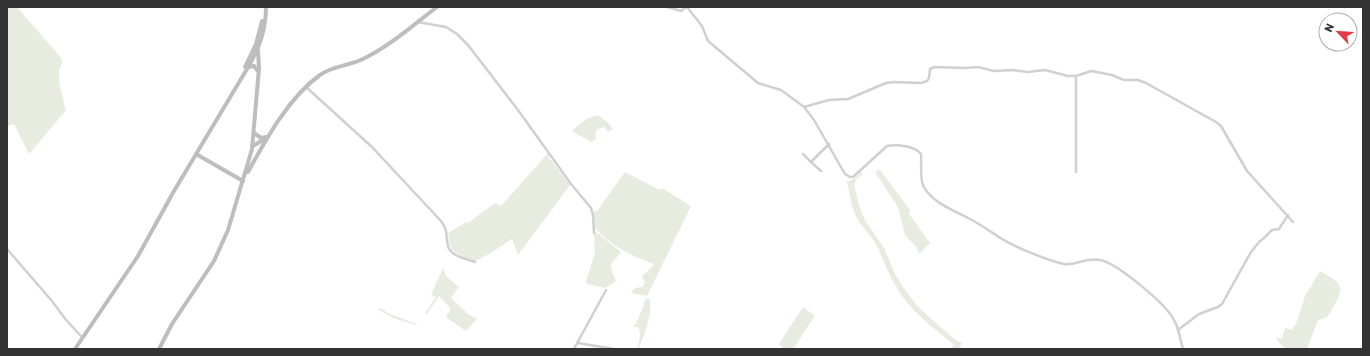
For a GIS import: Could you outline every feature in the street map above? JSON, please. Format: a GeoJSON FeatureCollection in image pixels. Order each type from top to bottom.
{"type":"FeatureCollection","features":[{"type":"Feature","properties":{"kind":"main road"},"geometry":{"type":"LineString","coordinates":[[258,71],[254,56],[265,7]]}},
{"type":"Feature","properties":{"kind":"main road"},"geometry":{"type":"LineString","coordinates":[[159,349],[172,324],[214,261],[228,230],[253,148],[258,49],[265,19],[265,7]]}},
{"type":"Feature","properties":{"kind":"main road"},"geometry":{"type":"LineString","coordinates":[[243,181],[286,109],[306,87],[321,74],[350,64],[373,53],[437,7]]}},
{"type":"Feature","properties":{"kind":"main road"},"geometry":{"type":"LineString","coordinates":[[235,89],[256,44]]}},
{"type":"Feature","properties":{"kind":"main road"},"geometry":{"type":"LineString","coordinates":[[75,349],[138,256],[196,154],[249,67],[258,49]]}},
{"type":"Feature","properties":{"kind":"main road"},"geometry":{"type":"LineString","coordinates":[[249,67],[254,66],[258,71]]}},
{"type":"Feature","properties":{"kind":"main road"},"geometry":{"type":"LineString","coordinates":[[254,133],[261,138],[269,136]]}},
{"type":"Feature","properties":{"kind":"main road"},"geometry":{"type":"LineString","coordinates":[[253,148],[269,136]]}},
{"type":"Feature","properties":{"kind":"main road"},"geometry":{"type":"LineString","coordinates":[[253,148],[256,151],[262,149]]}},
{"type":"Feature","properties":{"kind":"main road"},"geometry":{"type":"LineString","coordinates":[[196,154],[243,181]]}},
{"type":"Feature","properties":{"kind":"street"},"geometry":{"type":"LineString","coordinates":[[667,7],[681,11],[686,7],[702,26],[708,41],[758,83],[781,90],[804,108],[814,120],[846,174],[850,177],[853,177],[888,146],[894,145],[914,149],[921,154],[923,186],[929,194],[953,212],[968,218],[1003,240],[1054,261],[1071,264],[1091,259],[1102,260],[1115,266],[1168,310],[1175,321],[1183,349]]}},
{"type":"Feature","properties":{"kind":"street"},"geometry":{"type":"LineString","coordinates":[[417,22],[446,27],[457,34],[468,45],[518,110],[571,184],[591,208],[594,233]]}},
{"type":"Feature","properties":{"kind":"street"},"geometry":{"type":"LineString","coordinates":[[804,108],[829,100],[848,99],[894,82],[921,83],[927,81],[929,78],[930,69],[936,67],[978,67],[994,71],[1013,70],[1028,72],[1045,70],[1068,76],[1076,76],[1090,71],[1095,71],[1112,75],[1124,80],[1138,80],[1146,83],[1221,126],[1247,171],[1293,222]]}},
{"type":"Feature","properties":{"kind":"street"},"geometry":{"type":"LineString","coordinates":[[1076,76],[1076,172]]}},
{"type":"Feature","properties":{"kind":"street"},"geometry":{"type":"LineString","coordinates":[[306,87],[372,147],[441,221],[447,231],[448,246],[451,251],[475,262]]}},
{"type":"Feature","properties":{"kind":"street"},"geometry":{"type":"LineString","coordinates":[[812,162],[829,144]]}},
{"type":"Feature","properties":{"kind":"street"},"geometry":{"type":"LineString","coordinates":[[803,154],[821,171]]}},
{"type":"Feature","properties":{"kind":"street"},"geometry":{"type":"LineString","coordinates":[[1178,330],[1199,314],[1222,304],[1250,252],[1272,230],[1279,228],[1288,215]]}},
{"type":"Feature","properties":{"kind":"street"},"geometry":{"type":"LineString","coordinates":[[7,249],[82,338]]}},
{"type":"Feature","properties":{"kind":"street"},"geometry":{"type":"LineString","coordinates":[[574,349],[606,290]]}},
{"type":"Feature","properties":{"kind":"street"},"geometry":{"type":"LineString","coordinates":[[578,342],[614,349]]}},
{"type":"Feature","properties":{"kind":"shaded area"},"geometry":{"type":"Polygon","coordinates":[[[7,7],[17,7],[62,59],[62,64],[59,71],[59,80],[66,110],[29,154],[14,124],[7,126],[7,7]]]}},
{"type":"Feature","properties":{"kind":"shaded area"},"geometry":{"type":"Polygon","coordinates":[[[598,115],[613,129],[608,132],[605,127],[598,129],[595,134],[596,139],[591,142],[572,131],[587,119],[598,115]]]}},
{"type":"Feature","properties":{"kind":"shaded area"},"geometry":{"type":"Polygon","coordinates":[[[548,153],[548,158],[570,185],[518,255],[512,239],[475,261],[454,251],[450,246],[448,233],[466,222],[468,223],[495,203],[501,206],[548,153]]]}},
{"type":"Feature","properties":{"kind":"shaded area"},"geometry":{"type":"Polygon","coordinates":[[[880,170],[910,210],[909,214],[930,243],[919,254],[916,247],[905,235],[898,207],[875,172],[880,170]]]}},
{"type":"Feature","properties":{"kind":"shaded area"},"geometry":{"type":"Polygon","coordinates":[[[625,172],[660,190],[662,188],[691,206],[647,296],[631,293],[635,288],[642,287],[645,283],[642,276],[654,264],[637,258],[622,250],[595,228],[593,211],[597,211],[625,172]]]}},
{"type":"Feature","properties":{"kind":"shaded area"},"geometry":{"type":"Polygon","coordinates":[[[861,172],[863,174],[856,179],[854,185],[865,220],[884,248],[895,274],[903,287],[919,308],[953,338],[962,343],[959,349],[951,349],[954,345],[923,319],[906,301],[891,277],[877,246],[858,220],[852,206],[847,182],[854,179],[861,172]]]}},
{"type":"Feature","properties":{"kind":"shaded area"},"geometry":{"type":"Polygon","coordinates":[[[596,232],[621,252],[611,264],[612,272],[616,281],[605,288],[587,284],[586,281],[595,253],[594,234],[596,232]]]}},
{"type":"Feature","properties":{"kind":"shaded area"},"geometry":{"type":"Polygon","coordinates":[[[443,268],[446,276],[459,287],[451,298],[468,314],[477,319],[466,331],[446,317],[451,309],[439,296],[427,314],[425,313],[436,297],[431,295],[443,268]]]}},
{"type":"Feature","properties":{"kind":"shaded area"},"geometry":{"type":"Polygon","coordinates":[[[1320,271],[1337,283],[1340,290],[1339,296],[1328,316],[1318,320],[1307,349],[1288,349],[1275,337],[1282,339],[1285,328],[1292,330],[1297,322],[1305,296],[1320,271]]]}},
{"type":"Feature","properties":{"kind":"shaded area"},"geometry":{"type":"Polygon","coordinates":[[[646,298],[650,300],[649,319],[637,349],[640,332],[638,327],[633,327],[638,320],[646,298]]]}},
{"type":"Feature","properties":{"kind":"shaded area"},"geometry":{"type":"Polygon","coordinates":[[[803,307],[815,316],[793,349],[784,349],[779,344],[803,307]]]}},
{"type":"Feature","properties":{"kind":"shaded area"},"geometry":{"type":"Polygon","coordinates":[[[380,308],[390,314],[417,324],[416,325],[393,318],[379,310],[380,308]]]}}]}
